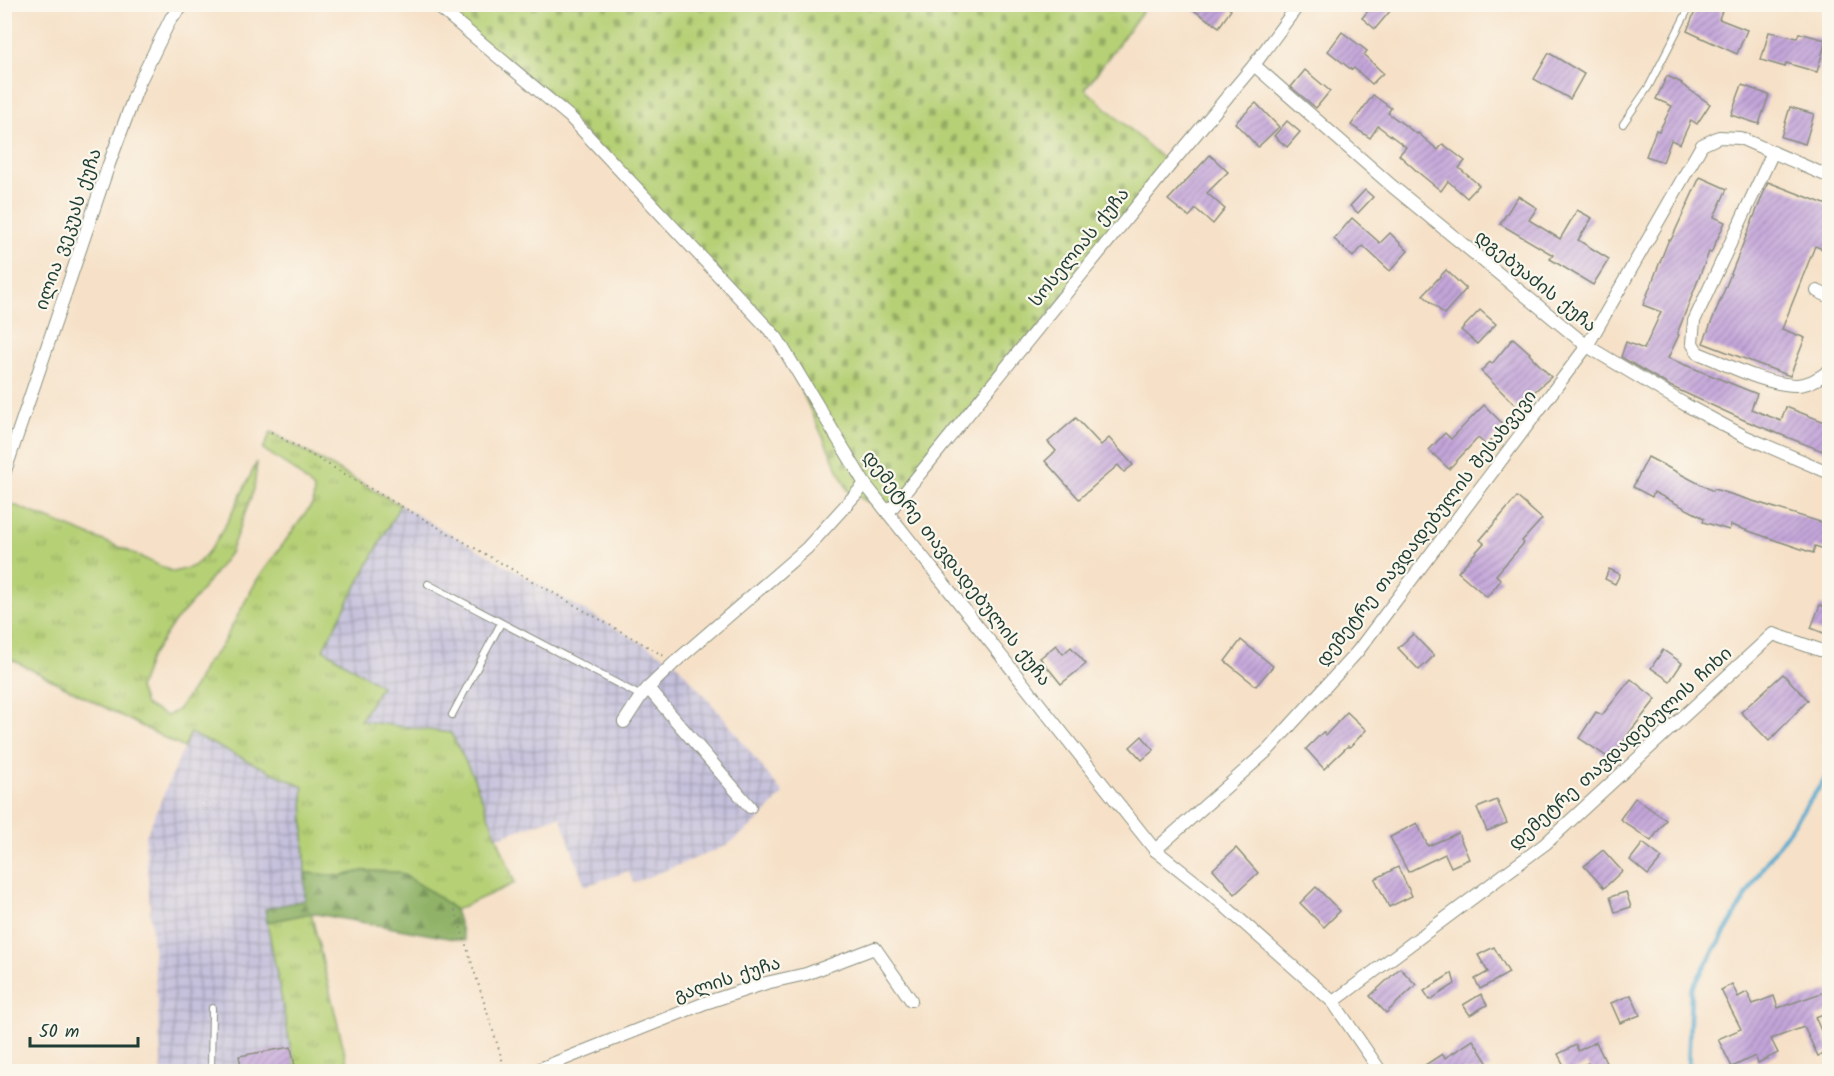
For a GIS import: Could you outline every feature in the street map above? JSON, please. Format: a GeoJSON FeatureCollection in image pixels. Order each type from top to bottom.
{"type":"FeatureCollection","features":[{"type":"Feature","properties":{"kind":"street","name":"ილია ვეკუას ქუჩა"},"geometry":{"type":"LineString","coordinates":[[4,474],[109,164],[140,81],[171,18],[185,4]]}},
{"type":"Feature","properties":{"kind":"street","name":"დემეტრე თავდადებულის ქუჩა"},"geometry":{"type":"LineString","coordinates":[[435,4],[570,117],[777,338],[865,484],[1155,850],[1219,901],[1333,1002],[1381,1071]]}},
{"type":"Feature","properties":{"kind":"street","name":"სოსელიას ქუჩა"},"geometry":{"type":"LineString","coordinates":[[888,513],[1254,65],[1299,4]]}},
{"type":"Feature","properties":{"kind":"street","name":"დგებუაძის ქუჩა"},"geometry":{"type":"LineString","coordinates":[[1254,65],[1392,186],[1587,346],[1686,405],[1744,436],[1830,473]]}},
{"type":"Feature","properties":{"kind":"street","name":"დემეტრე თავდადებულის შესახვევი"},"geometry":{"type":"LineString","coordinates":[[1155,850],[1268,750],[1357,652],[1587,346],[1702,145],[1719,137],[1740,138],[1830,177]]}},
{"type":"Feature","properties":{"kind":"street"},"geometry":{"type":"LineString","coordinates":[[1773,152],[1694,321],[1692,343],[1698,353],[1770,381],[1798,385],[1818,380],[1830,370]]}},
{"type":"Feature","properties":{"kind":"street"},"geometry":{"type":"LineString","coordinates":[[1817,291],[1830,297]]}},
{"type":"Feature","properties":{"kind":"street"},"geometry":{"type":"LineString","coordinates":[[624,722],[644,692],[675,662],[807,548],[865,484]]}},
{"type":"Feature","properties":{"kind":"street","name":"დემეტრე თავდადებულის ჩიხი"},"geometry":{"type":"LineString","coordinates":[[1333,1002],[1545,844],[1773,634],[1820,650]]}},
{"type":"Feature","properties":{"kind":"street"},"geometry":{"type":"LineString","coordinates":[[644,692],[750,807]]}},
{"type":"Feature","properties":{"kind":"street","name":"გალის ქუჩა"},"geometry":{"type":"LineString","coordinates":[[532,1071],[705,1003],[766,983],[806,974],[875,948],[911,1000]]}},
{"type":"Feature","properties":{"kind":"lane"},"geometry":{"type":"LineString","coordinates":[[1623,124],[1649,86],[1691,4]]}},
{"type":"Feature","properties":{"kind":"lane"},"geometry":{"type":"LineString","coordinates":[[428,584],[501,623],[644,692]]}},
{"type":"Feature","properties":{"kind":"lane"},"geometry":{"type":"LineString","coordinates":[[452,715],[501,623]]}},
{"type":"Feature","properties":{"kind":"lane"},"geometry":{"type":"LineString","coordinates":[[211,1071],[212,1008]]}},
{"type":"Feature","properties":{"kind":"path"},"geometry":{"type":"LineString","coordinates":[[271,432],[675,662]]}},
{"type":"Feature","properties":{"kind":"path"},"geometry":{"type":"LineString","coordinates":[[455,910],[506,1071]]}},
{"type":"Feature","properties":{"kind":"shaded area"},"geometry":{"type":"Polygon","coordinates":[[[400,505],[675,662],[724,718],[783,794],[758,821],[726,846],[633,883],[629,871],[585,886],[560,816],[498,837],[473,776],[451,733],[359,721],[323,649],[400,505]]]}},
{"type":"Feature","properties":{"kind":"shaded area"},"geometry":{"type":"Polygon","coordinates":[[[190,733],[303,787],[305,900],[265,910],[295,1071],[162,1071],[145,838],[190,733]]]}},
{"type":"Feature","properties":{"kind":"green space"},"geometry":{"type":"Polygon","coordinates":[[[435,5],[1147,5],[1085,89],[1170,165],[888,513],[848,491],[777,338],[570,117],[435,5]]]}},
{"type":"Feature","properties":{"kind":"green space"},"geometry":{"type":"Polygon","coordinates":[[[271,432],[400,505],[323,649],[381,686],[360,721],[451,733],[473,776],[515,883],[455,910],[432,892],[399,872],[363,871],[341,876],[305,873],[303,787],[190,733],[184,748],[5,656],[4,501],[124,549],[173,572],[195,565],[213,546],[257,462],[254,489],[230,553],[172,625],[150,658],[139,688],[145,705],[167,716],[178,710],[194,687],[205,665],[220,648],[257,580],[313,503],[314,489],[294,470],[263,449],[271,432]]]}},
{"type":"Feature","properties":{"kind":"green space"},"geometry":{"type":"Polygon","coordinates":[[[363,871],[399,872],[432,892],[455,910],[465,941],[311,913],[267,922],[265,909],[305,900],[305,873],[341,876],[363,871]]]}},
{"type":"Feature","properties":{"kind":"green space"},"geometry":{"type":"Polygon","coordinates":[[[311,913],[349,1071],[295,1071],[267,922],[311,913]]]}},
{"type":"Feature","properties":{"kind":"building"},"geometry":{"type":"Polygon","coordinates":[[[1184,4],[1223,4],[1231,10],[1219,27],[1184,4]]]}},
{"type":"Feature","properties":{"kind":"building"},"geometry":{"type":"Polygon","coordinates":[[[1374,4],[1396,4],[1375,29],[1362,18],[1374,4]]]}},
{"type":"Feature","properties":{"kind":"building"},"geometry":{"type":"Polygon","coordinates":[[[1698,4],[1705,4],[1722,11],[1719,19],[1747,30],[1737,54],[1687,31],[1698,4]]]}},
{"type":"Feature","properties":{"kind":"building"},"geometry":{"type":"Polygon","coordinates":[[[1342,32],[1367,51],[1364,55],[1383,73],[1372,84],[1354,68],[1352,70],[1328,51],[1342,32]]]}},
{"type":"Feature","properties":{"kind":"building"},"geometry":{"type":"Polygon","coordinates":[[[1769,32],[1797,38],[1799,33],[1826,40],[1817,72],[1786,63],[1785,67],[1761,60],[1769,32]]]}},
{"type":"Feature","properties":{"kind":"building"},"geometry":{"type":"Polygon","coordinates":[[[1549,53],[1584,74],[1570,99],[1534,79],[1549,53]]]}},
{"type":"Feature","properties":{"kind":"building"},"geometry":{"type":"Polygon","coordinates":[[[1305,70],[1330,91],[1316,108],[1291,87],[1305,70]]]}},
{"type":"Feature","properties":{"kind":"building"},"geometry":{"type":"Polygon","coordinates":[[[1667,76],[1682,83],[1710,104],[1697,124],[1691,120],[1680,144],[1671,140],[1663,162],[1646,156],[1656,130],[1659,131],[1672,106],[1656,99],[1667,76]]]}},
{"type":"Feature","properties":{"kind":"building"},"geometry":{"type":"Polygon","coordinates":[[[1742,85],[1769,95],[1759,124],[1731,115],[1742,85]]]}},
{"type":"Feature","properties":{"kind":"building"},"geometry":{"type":"Polygon","coordinates":[[[1373,95],[1391,108],[1388,113],[1438,150],[1443,144],[1465,161],[1459,168],[1479,185],[1467,198],[1448,181],[1441,191],[1399,155],[1406,147],[1378,126],[1370,138],[1351,125],[1373,95]]]}},
{"type":"Feature","properties":{"kind":"building"},"geometry":{"type":"Polygon","coordinates":[[[1256,103],[1279,127],[1258,147],[1235,123],[1256,103]]]}},
{"type":"Feature","properties":{"kind":"building"},"geometry":{"type":"Polygon","coordinates":[[[1790,107],[1814,114],[1805,144],[1781,137],[1790,107]]]}},
{"type":"Feature","properties":{"kind":"building"},"geometry":{"type":"Polygon","coordinates":[[[1287,121],[1300,132],[1287,147],[1274,136],[1287,121]]]}},
{"type":"Feature","properties":{"kind":"building"},"geometry":{"type":"Polygon","coordinates":[[[1210,155],[1228,172],[1207,193],[1225,209],[1213,224],[1196,209],[1189,217],[1168,200],[1210,155]]]}},
{"type":"Feature","properties":{"kind":"building"},"geometry":{"type":"Polygon","coordinates":[[[1700,177],[1727,189],[1714,217],[1725,222],[1711,253],[1709,252],[1677,334],[1679,335],[1668,358],[1757,394],[1751,409],[1781,421],[1786,407],[1830,424],[1830,454],[1746,421],[1670,386],[1621,357],[1626,342],[1644,349],[1661,312],[1643,305],[1669,239],[1671,240],[1700,177]]]}},
{"type":"Feature","properties":{"kind":"building"},"geometry":{"type":"Polygon","coordinates":[[[1768,182],[1830,206],[1830,252],[1815,246],[1782,329],[1805,338],[1790,376],[1703,343],[1768,182]]]}},
{"type":"Feature","properties":{"kind":"building"},"geometry":{"type":"Polygon","coordinates":[[[1365,190],[1373,197],[1358,213],[1350,206],[1365,190]]]}},
{"type":"Feature","properties":{"kind":"building"},"geometry":{"type":"Polygon","coordinates":[[[1518,196],[1537,208],[1529,220],[1560,239],[1577,210],[1592,218],[1578,240],[1609,259],[1593,285],[1550,259],[1553,255],[1500,224],[1518,196]]]}},
{"type":"Feature","properties":{"kind":"building"},"geometry":{"type":"Polygon","coordinates":[[[1352,218],[1380,243],[1390,233],[1408,251],[1390,271],[1363,246],[1353,257],[1334,239],[1352,218]]]}},
{"type":"Feature","properties":{"kind":"building"},"geometry":{"type":"Polygon","coordinates":[[[1446,270],[1466,289],[1444,314],[1423,295],[1446,270]]]}},
{"type":"Feature","properties":{"kind":"building"},"geometry":{"type":"Polygon","coordinates":[[[1480,310],[1496,324],[1477,344],[1461,330],[1480,310]]]}},
{"type":"Feature","properties":{"kind":"building"},"geometry":{"type":"Polygon","coordinates":[[[1513,338],[1551,377],[1526,399],[1530,403],[1522,412],[1481,371],[1490,362],[1492,364],[1513,338]]]}},
{"type":"Feature","properties":{"kind":"building"},"geometry":{"type":"Polygon","coordinates":[[[1484,405],[1505,426],[1486,445],[1478,438],[1449,469],[1429,450],[1445,433],[1451,439],[1484,405]]]}},
{"type":"Feature","properties":{"kind":"building"},"geometry":{"type":"Polygon","coordinates":[[[1076,418],[1101,445],[1109,438],[1133,465],[1124,472],[1118,465],[1079,499],[1045,461],[1056,451],[1048,442],[1076,418]]]}},
{"type":"Feature","properties":{"kind":"building"},"geometry":{"type":"Polygon","coordinates":[[[1648,457],[1713,491],[1714,489],[1830,525],[1830,551],[1815,546],[1813,553],[1731,525],[1729,530],[1703,522],[1704,518],[1654,492],[1652,497],[1633,487],[1648,457]]]}},
{"type":"Feature","properties":{"kind":"building"},"geometry":{"type":"Polygon","coordinates":[[[1517,497],[1542,519],[1496,575],[1501,580],[1487,597],[1458,572],[1484,543],[1480,540],[1517,497]]]}},
{"type":"Feature","properties":{"kind":"building"},"geometry":{"type":"Polygon","coordinates":[[[1609,569],[1620,574],[1615,584],[1605,579],[1609,569]]]}},
{"type":"Feature","properties":{"kind":"building"},"geometry":{"type":"Polygon","coordinates":[[[1820,605],[1830,609],[1830,626],[1826,634],[1811,628],[1820,605]]]}},
{"type":"Feature","properties":{"kind":"building"},"geometry":{"type":"Polygon","coordinates":[[[1413,634],[1434,656],[1419,670],[1398,648],[1413,634]]]}},
{"type":"Feature","properties":{"kind":"building"},"geometry":{"type":"Polygon","coordinates":[[[1241,640],[1273,666],[1256,686],[1225,661],[1241,640]]]}},
{"type":"Feature","properties":{"kind":"building"},"geometry":{"type":"Polygon","coordinates":[[[1056,645],[1063,654],[1071,647],[1086,664],[1061,684],[1040,658],[1056,645]]]}},
{"type":"Feature","properties":{"kind":"building"},"geometry":{"type":"Polygon","coordinates":[[[1663,650],[1682,663],[1670,681],[1651,668],[1663,650]]]}},
{"type":"Feature","properties":{"kind":"building"},"geometry":{"type":"Polygon","coordinates":[[[1783,674],[1808,700],[1769,741],[1741,712],[1783,674]]]}},
{"type":"Feature","properties":{"kind":"building"},"geometry":{"type":"Polygon","coordinates":[[[1631,679],[1656,699],[1629,733],[1612,760],[1579,738],[1596,712],[1602,715],[1631,679]]]}},
{"type":"Feature","properties":{"kind":"building"},"geometry":{"type":"Polygon","coordinates":[[[1347,712],[1366,730],[1324,769],[1306,749],[1323,732],[1326,735],[1347,712]]]}},
{"type":"Feature","properties":{"kind":"building"},"geometry":{"type":"Polygon","coordinates":[[[1142,736],[1154,750],[1142,760],[1130,747],[1142,736]]]}},
{"type":"Feature","properties":{"kind":"building"},"geometry":{"type":"Polygon","coordinates":[[[1635,798],[1666,820],[1651,841],[1620,819],[1635,798]]]}},
{"type":"Feature","properties":{"kind":"building"},"geometry":{"type":"Polygon","coordinates":[[[1497,800],[1507,823],[1487,831],[1477,808],[1497,800]]]}},
{"type":"Feature","properties":{"kind":"building"},"geometry":{"type":"Polygon","coordinates":[[[1417,823],[1428,846],[1458,833],[1469,859],[1451,867],[1445,854],[1408,872],[1390,837],[1417,823]]]}},
{"type":"Feature","properties":{"kind":"building"},"geometry":{"type":"Polygon","coordinates":[[[1643,843],[1662,858],[1648,875],[1630,860],[1643,843]]]}},
{"type":"Feature","properties":{"kind":"building"},"geometry":{"type":"Polygon","coordinates":[[[1236,848],[1258,873],[1235,894],[1213,869],[1236,848]]]}},
{"type":"Feature","properties":{"kind":"building"},"geometry":{"type":"Polygon","coordinates":[[[1603,850],[1622,871],[1604,888],[1584,866],[1603,850]]]}},
{"type":"Feature","properties":{"kind":"building"},"geometry":{"type":"Polygon","coordinates":[[[1398,867],[1412,896],[1389,907],[1375,879],[1398,867]]]}},
{"type":"Feature","properties":{"kind":"building"},"geometry":{"type":"Polygon","coordinates":[[[1316,887],[1340,911],[1324,927],[1300,903],[1316,887]]]}},
{"type":"Feature","properties":{"kind":"building"},"geometry":{"type":"Polygon","coordinates":[[[1626,892],[1631,907],[1615,912],[1610,897],[1626,892]]]}},
{"type":"Feature","properties":{"kind":"building"},"geometry":{"type":"Polygon","coordinates":[[[1494,947],[1509,973],[1480,989],[1475,979],[1488,972],[1478,955],[1494,947]]]}},
{"type":"Feature","properties":{"kind":"building"},"geometry":{"type":"Polygon","coordinates":[[[1400,968],[1416,985],[1386,1013],[1370,996],[1400,968]]]}},
{"type":"Feature","properties":{"kind":"building"},"geometry":{"type":"Polygon","coordinates":[[[1452,973],[1455,984],[1430,1000],[1424,991],[1452,973]]]}},
{"type":"Feature","properties":{"kind":"building"},"geometry":{"type":"Polygon","coordinates":[[[1732,984],[1738,997],[1747,992],[1753,1004],[1774,996],[1778,1008],[1830,990],[1830,1012],[1815,1017],[1830,1051],[1818,1056],[1804,1027],[1771,1039],[1778,1053],[1758,1063],[1755,1056],[1732,1067],[1718,1039],[1741,1029],[1721,990],[1732,984]]]}},
{"type":"Feature","properties":{"kind":"building"},"geometry":{"type":"Polygon","coordinates":[[[1481,994],[1487,1005],[1470,1015],[1463,1005],[1481,994]]]}},
{"type":"Feature","properties":{"kind":"building"},"geometry":{"type":"Polygon","coordinates":[[[1631,995],[1640,1015],[1620,1023],[1611,1003],[1631,995]]]}},
{"type":"Feature","properties":{"kind":"building"},"geometry":{"type":"Polygon","coordinates":[[[1473,1040],[1490,1067],[1482,1071],[1416,1071],[1442,1054],[1445,1058],[1473,1040]]]}},
{"type":"Feature","properties":{"kind":"building"},"geometry":{"type":"Polygon","coordinates":[[[1596,1042],[1610,1071],[1592,1071],[1588,1063],[1567,1071],[1558,1054],[1576,1045],[1578,1051],[1596,1042]]]}},
{"type":"Feature","properties":{"kind":"building"},"geometry":{"type":"Polygon","coordinates":[[[291,1047],[296,1071],[242,1071],[239,1056],[291,1047]]]}},
{"type":"Feature","properties":{"kind":"waterway"},"geometry":{"type":"LineString","coordinates":[[1688,1072],[1691,990],[1763,867],[1830,772]]}}]}
